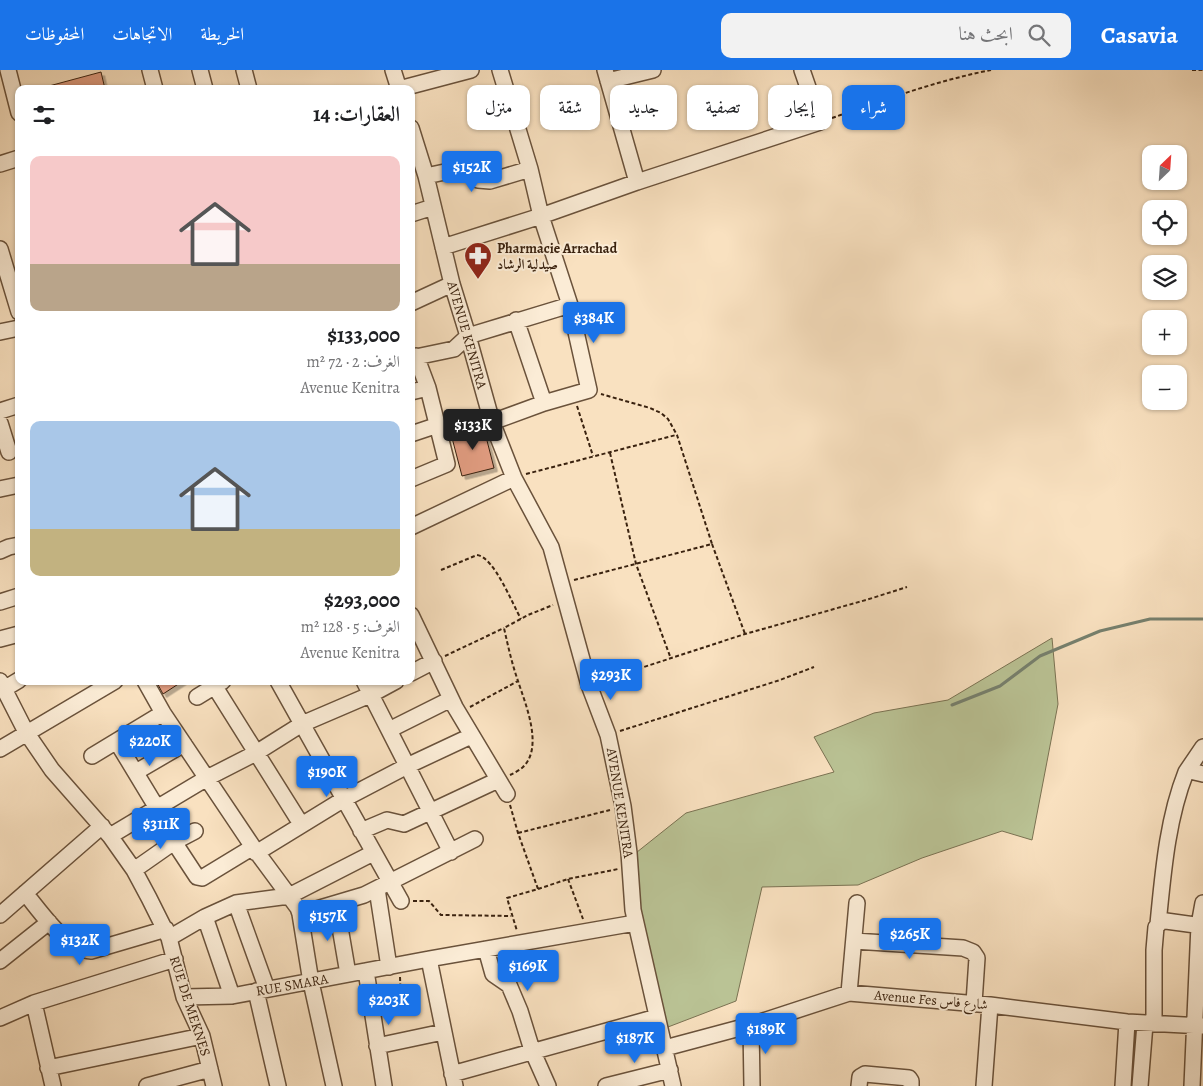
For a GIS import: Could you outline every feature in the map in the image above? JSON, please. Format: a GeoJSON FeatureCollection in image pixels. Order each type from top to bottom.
{"type":"FeatureCollection","features":[{"type":"Feature","properties":{"kind":"street"},"geometry":{"type":"LineString","coordinates":[[8,70],[15,97]]}},
{"type":"Feature","properties":{"kind":"street"},"geometry":{"type":"LineString","coordinates":[[150,70],[154,85]]}},
{"type":"Feature","properties":{"kind":"street"},"geometry":{"type":"LineString","coordinates":[[200,70],[204,85]]}},
{"type":"Feature","properties":{"kind":"street"},"geometry":{"type":"LineString","coordinates":[[244,70],[248,85]]}},
{"type":"Feature","properties":{"kind":"street"},"geometry":{"type":"LineString","coordinates":[[393,70],[398,85]]}},
{"type":"Feature","properties":{"kind":"street"},"geometry":{"type":"LineString","coordinates":[[414,85],[471,70]]}},
{"type":"Feature","properties":{"kind":"street"},"geometry":{"type":"LineString","coordinates":[[492,422],[544,403],[589,390],[570,305],[541,216],[530,169],[500,70]]}},
{"type":"Feature","properties":{"kind":"street"},"geometry":{"type":"LineString","coordinates":[[637,182],[607,75],[653,70]]}},
{"type":"Feature","properties":{"kind":"street"},"geometry":{"type":"LineString","coordinates":[[802,70],[807,85]]}},
{"type":"Feature","properties":{"kind":"street"},"geometry":{"type":"LineString","coordinates":[[443,247],[796,130]]}},
{"type":"Feature","properties":{"kind":"street","name":"AVENUE KENITRA"},"geometry":{"type":"LineString","coordinates":[[415,141],[426,176],[452,284],[492,422],[514,478],[551,547],[589,685],[608,735],[623,806],[635,923],[674,1086]]}},
{"type":"Feature","properties":{"kind":"street"},"geometry":{"type":"LineString","coordinates":[[0,164],[15,159]]}},
{"type":"Feature","properties":{"kind":"street"},"geometry":{"type":"LineString","coordinates":[[426,176],[454,170],[478,180],[490,181],[530,169]]}},
{"type":"Feature","properties":{"kind":"street"},"geometry":{"type":"LineString","coordinates":[[415,213],[433,208]]}},
{"type":"Feature","properties":{"kind":"street"},"geometry":{"type":"LineString","coordinates":[[0,249],[14,275]]}},
{"type":"Feature","properties":{"kind":"street"},"geometry":{"type":"LineString","coordinates":[[415,300],[452,284]]}},
{"type":"Feature","properties":{"kind":"street"},"geometry":{"type":"LineString","coordinates":[[415,357],[454,349],[468,336],[570,305]]}},
{"type":"Feature","properties":{"kind":"street"},"geometry":{"type":"LineString","coordinates":[[516,320],[544,403]]}},
{"type":"Feature","properties":{"kind":"street"},"geometry":{"type":"LineString","coordinates":[[0,332],[15,329]]}},
{"type":"Feature","properties":{"kind":"street"},"geometry":{"type":"LineString","coordinates":[[415,359],[428,388],[447,464],[415,477]]}},
{"type":"Feature","properties":{"kind":"street"},"geometry":{"type":"LineString","coordinates":[[415,391],[428,388]]}},
{"type":"Feature","properties":{"kind":"street"},"geometry":{"type":"LineString","coordinates":[[0,411],[15,406]]}},
{"type":"Feature","properties":{"kind":"street"},"geometry":{"type":"LineString","coordinates":[[0,423],[9,452]]}},
{"type":"Feature","properties":{"kind":"street"},"geometry":{"type":"LineString","coordinates":[[415,433],[438,425]]}},
{"type":"Feature","properties":{"kind":"street"},"geometry":{"type":"LineString","coordinates":[[415,525],[514,478]]}},
{"type":"Feature","properties":{"kind":"street"},"geometry":{"type":"LineString","coordinates":[[0,489],[15,486]]}},
{"type":"Feature","properties":{"kind":"street"},"geometry":{"type":"LineString","coordinates":[[0,551],[9,546],[15,545]]}},
{"type":"Feature","properties":{"kind":"street"},"geometry":{"type":"LineString","coordinates":[[0,601],[15,597]]}},
{"type":"Feature","properties":{"kind":"street"},"geometry":{"type":"LineString","coordinates":[[415,623],[451,699],[507,794]]}},
{"type":"Feature","properties":{"kind":"street"},"geometry":{"type":"LineString","coordinates":[[0,639],[15,635]]}},
{"type":"Feature","properties":{"kind":"street"},"geometry":{"type":"LineString","coordinates":[[415,671],[434,661]]}},
{"type":"Feature","properties":{"kind":"street"},"geometry":{"type":"LineString","coordinates":[[2,685],[15,681]]}},
{"type":"Feature","properties":{"kind":"street","name":"RUE DE MEKNES"},"geometry":{"type":"LineString","coordinates":[[2,685],[26,732],[52,770],[106,831],[134,870],[167,934],[184,997],[202,1036],[214,1086]]}},
{"type":"Feature","properties":{"kind":"street"},"geometry":{"type":"LineString","coordinates":[[0,749],[108,685]]}},
{"type":"Feature","properties":{"kind":"street"},"geometry":{"type":"LineString","coordinates":[[147,685],[163,713],[254,850],[289,896],[300,914],[311,982],[334,1086]]}},
{"type":"Feature","properties":{"kind":"street"},"geometry":{"type":"LineString","coordinates":[[197,697],[217,685]]}},
{"type":"Feature","properties":{"kind":"street"},"geometry":{"type":"LineString","coordinates":[[220,685],[256,753],[302,824]]}},
{"type":"Feature","properties":{"kind":"street"},"geometry":{"type":"LineString","coordinates":[[280,685],[373,853],[383,886],[394,966]]}},
{"type":"Feature","properties":{"kind":"street"},"geometry":{"type":"LineString","coordinates":[[0,915],[25,893],[106,831],[157,808],[368,688],[450,852]]}},
{"type":"Feature","properties":{"kind":"street"},"geometry":{"type":"LineString","coordinates":[[390,730],[451,699]]}},
{"type":"Feature","properties":{"kind":"street"},"geometry":{"type":"LineString","coordinates":[[92,756],[163,713]]}},
{"type":"Feature","properties":{"kind":"street"},"geometry":{"type":"LineString","coordinates":[[117,742],[157,808],[174,842],[194,875],[201,879],[344,799],[407,766],[472,736]]}},
{"type":"Feature","properties":{"kind":"street"},"geometry":{"type":"LineString","coordinates":[[136,772],[184,744]]}},
{"type":"Feature","properties":{"kind":"street"},"geometry":{"type":"LineString","coordinates":[[1140,1086],[1149,1024],[1156,927],[1158,924],[1166,856],[1180,788],[1186,772],[1203,747]]}},
{"type":"Feature","properties":{"kind":"street"},"geometry":{"type":"LineString","coordinates":[[1186,772],[1203,774]]}},
{"type":"Feature","properties":{"kind":"street"},"geometry":{"type":"LineString","coordinates":[[361,831],[387,820],[404,824],[498,780]]}},
{"type":"Feature","properties":{"kind":"street"},"geometry":{"type":"LineString","coordinates":[[134,870],[174,842],[195,831]]}},
{"type":"Feature","properties":{"kind":"street"},"geometry":{"type":"LineString","coordinates":[[300,914],[336,904],[383,886],[475,839]]}},
{"type":"Feature","properties":{"kind":"street"},"geometry":{"type":"LineString","coordinates":[[25,893],[69,943],[83,951],[91,951],[167,934],[236,903],[289,896],[373,853]]}},
{"type":"Feature","properties":{"kind":"street"},"geometry":{"type":"LineString","coordinates":[[383,886],[401,901]]}},
{"type":"Feature","properties":{"kind":"street"},"geometry":{"type":"LineString","coordinates":[[236,903],[262,990],[278,1086]]}},
{"type":"Feature","properties":{"kind":"street"},"geometry":{"type":"LineString","coordinates":[[849,993],[857,903]]}},
{"type":"Feature","properties":{"kind":"street"},"geometry":{"type":"LineString","coordinates":[[1192,1086],[1199,1025],[1203,903]]}},
{"type":"Feature","properties":{"kind":"street"},"geometry":{"type":"LineString","coordinates":[[336,904],[348,974]]}},
{"type":"Feature","properties":{"kind":"street"},"geometry":{"type":"LineString","coordinates":[[205,917],[232,996]]}},
{"type":"Feature","properties":{"kind":"street"},"geometry":{"type":"LineString","coordinates":[[1158,924],[1166,921],[1201,926]]}},
{"type":"Feature","properties":{"kind":"street"},"geometry":{"type":"LineString","coordinates":[[0,961],[50,922]]}},
{"type":"Feature","properties":{"kind":"street","name":"RUE SMARA"},"geometry":{"type":"LineString","coordinates":[[184,997],[232,996],[635,923]]}},
{"type":"Feature","properties":{"kind":"street"},"geometry":{"type":"LineString","coordinates":[[854,941],[963,948],[973,952],[977,958],[974,1004]]}},
{"type":"Feature","properties":{"kind":"street"},"geometry":{"type":"LineString","coordinates":[[486,949],[493,974],[509,985],[520,1011],[532,1050],[548,1086]]}},
{"type":"Feature","properties":{"kind":"street"},"geometry":{"type":"LineString","coordinates":[[0,1018],[34,1003],[175,959]]}},
{"type":"Feature","properties":{"kind":"street"},"geometry":{"type":"LineString","coordinates":[[430,959],[454,1083],[532,1050],[657,1017]]}},
{"type":"Feature","properties":{"kind":"street"},"geometry":{"type":"LineString","coordinates":[[366,971],[384,1086]]}},
{"type":"Feature","properties":{"kind":"street","name":"Avenue Fes شارع فاس"},"geometry":{"type":"LineString","coordinates":[[665,1048],[751,1025],[849,993],[990,1005],[1127,1022],[1199,1025]]}},
{"type":"Feature","properties":{"kind":"street"},"geometry":{"type":"LineString","coordinates":[[34,1003],[53,1086]]}},
{"type":"Feature","properties":{"kind":"street"},"geometry":{"type":"LineString","coordinates":[[984,1086],[990,1005]]}},
{"type":"Feature","properties":{"kind":"street"},"geometry":{"type":"LineString","coordinates":[[1122,1086],[1127,1022]]}},
{"type":"Feature","properties":{"kind":"street"},"geometry":{"type":"LineString","coordinates":[[751,1025],[752,1086]]}},
{"type":"Feature","properties":{"kind":"street"},"geometry":{"type":"LineString","coordinates":[[377,1046],[443,1032]]}},
{"type":"Feature","properties":{"kind":"street"},"geometry":{"type":"LineString","coordinates":[[48,1068],[202,1036]]}},
{"type":"Feature","properties":{"kind":"street"},"geometry":{"type":"LineString","coordinates":[[147,1086],[210,1069]]}},
{"type":"Feature","properties":{"kind":"street"},"geometry":{"type":"LineString","coordinates":[[606,1086],[670,1070]]}},
{"type":"Feature","properties":{"kind":"street"},"geometry":{"type":"LineString","coordinates":[[859,1086],[860,1077],[865,1074],[908,1082]]}},
{"type":"Feature","properties":{"kind":"path"},"geometry":{"type":"LineString","coordinates":[[832,118],[899,95],[959,77],[991,70]]}},
{"type":"Feature","properties":{"kind":"path"},"geometry":{"type":"LineString","coordinates":[[1192,70],[1203,70]]}},
{"type":"Feature","properties":{"kind":"path"},"geometry":{"type":"LineString","coordinates":[[589,390],[650,408],[668,418],[677,435],[712,544],[745,634]]}},
{"type":"Feature","properties":{"kind":"path"},"geometry":{"type":"LineString","coordinates":[[573,395],[593,456]]}},
{"type":"Feature","properties":{"kind":"path"},"geometry":{"type":"LineString","coordinates":[[514,478],[677,435]]}},
{"type":"Feature","properties":{"kind":"path"},"geometry":{"type":"LineString","coordinates":[[610,453],[636,564],[671,659]]}},
{"type":"Feature","properties":{"kind":"path"},"geometry":{"type":"LineString","coordinates":[[562,584],[712,544]]}},
{"type":"Feature","properties":{"kind":"path"},"geometry":{"type":"LineString","coordinates":[[441,570],[477,555],[483,556],[493,567],[521,619]]}},
{"type":"Feature","properties":{"kind":"path"},"geometry":{"type":"LineString","coordinates":[[589,685],[745,634],[866,600],[907,586]]}},
{"type":"Feature","properties":{"kind":"path"},"geometry":{"type":"LineString","coordinates":[[434,661],[566,599]]}},
{"type":"Feature","properties":{"kind":"path"},"geometry":{"type":"LineString","coordinates":[[498,780],[523,767],[528,760],[531,750],[532,733],[529,709],[518,681],[504,628]]}},
{"type":"Feature","properties":{"kind":"path"},"geometry":{"type":"LineString","coordinates":[[608,735],[771,683],[814,667]]}},
{"type":"Feature","properties":{"kind":"path"},"geometry":{"type":"LineString","coordinates":[[459,713],[518,681]]}},
{"type":"Feature","properties":{"kind":"path"},"geometry":{"type":"LineString","coordinates":[[507,794],[518,833],[538,889]]}},
{"type":"Feature","properties":{"kind":"path"},"geometry":{"type":"LineString","coordinates":[[518,833],[623,806]]}},
{"type":"Feature","properties":{"kind":"path"},"geometry":{"type":"LineString","coordinates":[[521,943],[511,916],[507,898],[568,879],[630,867]]}},
{"type":"Feature","properties":{"kind":"path"},"geometry":{"type":"LineString","coordinates":[[568,879],[589,932]]}},
{"type":"Feature","properties":{"kind":"path"},"geometry":{"type":"LineString","coordinates":[[401,901],[429,901],[441,915],[511,916]]}},
{"type":"Feature","properties":{"kind":"path"},"geometry":{"type":"LineString","coordinates":[[394,966],[401,1001]]}},
{"type":"Feature","properties":{"kind":"green space"},"geometry":{"type":"Polygon","coordinates":[[[1052,638],[1058,704],[1032,840],[1002,831],[922,858],[858,885],[762,887],[736,1001],[668,1027],[622,864],[686,813],[834,772],[814,737],[874,713],[948,700],[1052,638]]]}},
{"type":"Feature","properties":{"kind":"building"},"geometry":{"type":"Polygon","coordinates":[[[101,72],[104,85],[53,85],[101,72]]]}},
{"type":"Feature","properties":{"kind":"building"},"geometry":{"type":"Polygon","coordinates":[[[483,425],[494,468],[462,476],[451,434],[483,425]]]}},
{"type":"Feature","properties":{"kind":"building"},"geometry":{"type":"Polygon","coordinates":[[[158,685],[177,685],[163,694],[158,685]]]}},
{"type":"Feature","properties":{"kind":"waterway"},"geometry":{"type":"LineString","coordinates":[[952,705],[1000,686],[1040,656],[1100,631],[1150,619],[1203,619]]}},
{"type":"Feature","properties":{"kind":"place","name":"Pharmacie Arrachad صيدلية الرشاد"},"geometry":{"type":"Point","coordinates":[478,280]}}]}
